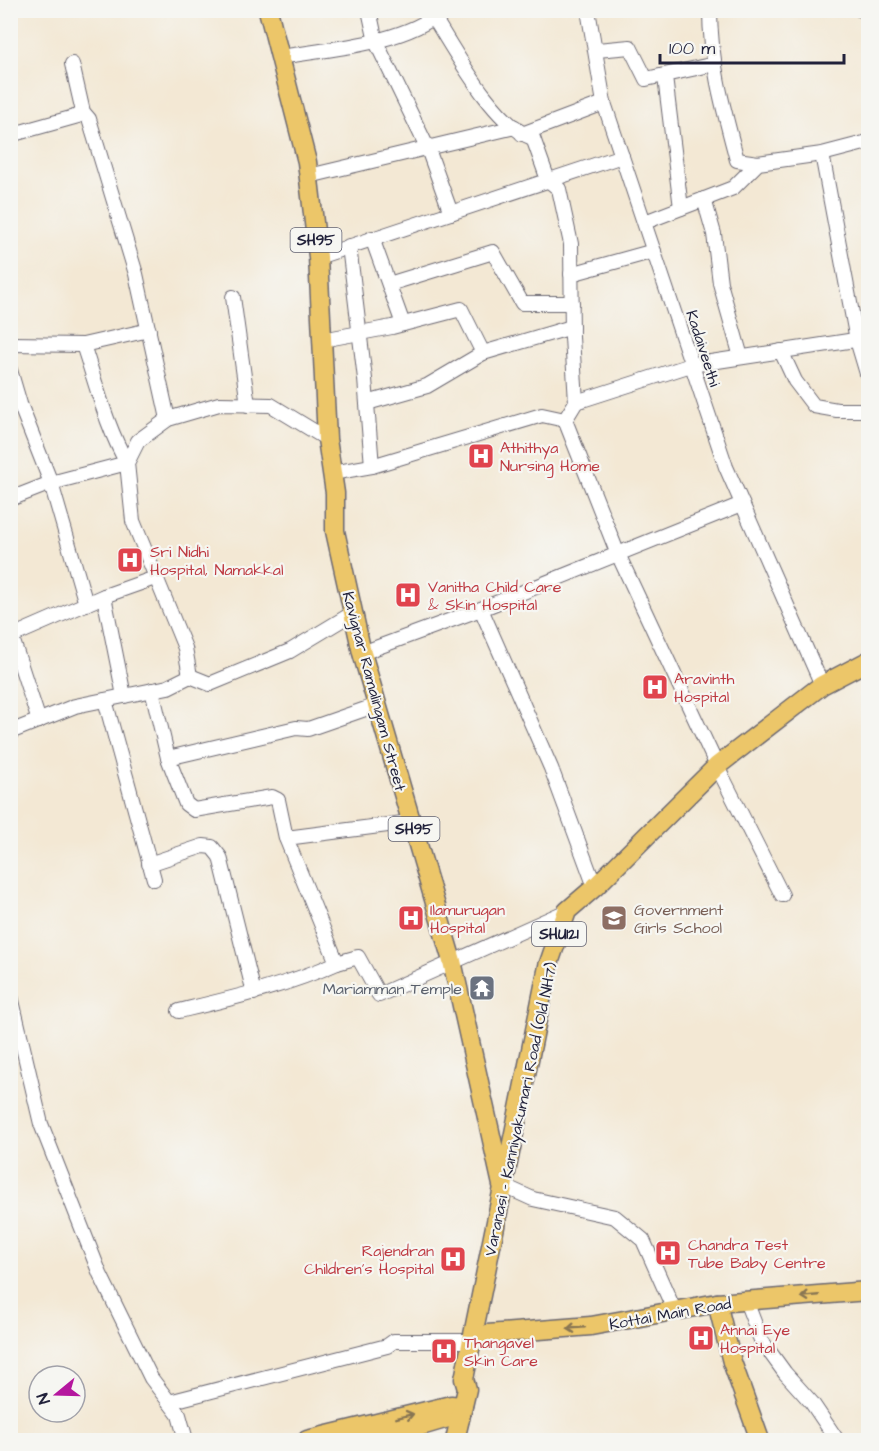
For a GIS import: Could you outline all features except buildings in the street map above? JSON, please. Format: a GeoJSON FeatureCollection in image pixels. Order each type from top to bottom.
{"type":"FeatureCollection","features":[{"type":"Feature","properties":{"kind":"main road","name":"SH95"},"geometry":{"type":"LineString","coordinates":[[268,10],[309,176],[318,256],[327,440],[332,473]]}},
{"type":"Feature","properties":{"kind":"main road","name":"Kavignar Ramalingam Street"},"geometry":{"type":"LineString","coordinates":[[332,473],[335,531],[362,653],[452,961],[502,1185]]}},
{"type":"Feature","properties":{"kind":"main road","name":"SHU121"},"geometry":{"type":"LineString","coordinates":[[567,911],[596,887],[717,766],[822,685],[868,661]]}},
{"type":"Feature","properties":{"kind":"main road","name":"Varanasi - Kanniyakumari Road (Old NH7)"},"geometry":{"type":"LineString","coordinates":[[456,1412],[456,1386],[464,1378],[473,1341],[502,1185],[548,966],[567,911]]}},
{"type":"Feature","properties":{"kind":"main road","name":"Kottai Main Road"},"geometry":{"type":"LineString","coordinates":[[473,1341],[487,1334],[591,1326],[717,1303],[868,1291]]}},
{"type":"Feature","properties":{"kind":"main road"},"geometry":{"type":"LineString","coordinates":[[717,1303],[732,1362],[760,1440]]}},
{"type":"Feature","properties":{"kind":"main road"},"geometry":{"type":"LineString","coordinates":[[307,1440],[456,1412]]}},
{"type":"Feature","properties":{"kind":"main road"},"geometry":{"type":"LineString","coordinates":[[374,1440],[456,1412]]}},
{"type":"Feature","properties":{"kind":"main road"},"geometry":{"type":"LineString","coordinates":[[442,1440],[456,1412]]}},
{"type":"Feature","properties":{"kind":"main road"},"geometry":{"type":"LineString","coordinates":[[455,1440],[456,1412]]}},
{"type":"Feature","properties":{"kind":"street"},"geometry":{"type":"LineString","coordinates":[[369,10],[376,42],[428,148],[451,213]]}},
{"type":"Feature","properties":{"kind":"street","name":"Kadaiveethi"},"geometry":{"type":"LineString","coordinates":[[588,10],[597,50],[604,103],[726,467],[822,685]]}},
{"type":"Feature","properties":{"kind":"street"},"geometry":{"type":"LineString","coordinates":[[710,10],[710,36],[715,64],[737,160],[758,164],[822,154],[868,142]]}},
{"type":"Feature","properties":{"kind":"street"},"geometry":{"type":"LineString","coordinates":[[861,10],[868,12]]}},
{"type":"Feature","properties":{"kind":"street"},"geometry":{"type":"LineString","coordinates":[[280,57],[376,42],[438,14],[478,89],[518,130],[533,138],[548,180],[559,189],[571,244],[576,402],[565,420]]}},
{"type":"Feature","properties":{"kind":"street"},"geometry":{"type":"LineString","coordinates":[[597,50],[630,47],[646,79],[665,77],[715,64]]}},
{"type":"Feature","properties":{"kind":"street"},"geometry":{"type":"LineString","coordinates":[[72,64],[83,112],[89,119],[136,274],[168,419]]}},
{"type":"Feature","properties":{"kind":"street"},"geometry":{"type":"LineString","coordinates":[[665,77],[681,208]]}},
{"type":"Feature","properties":{"kind":"street"},"geometry":{"type":"LineString","coordinates":[[309,176],[518,130],[604,103]]}},
{"type":"Feature","properties":{"kind":"street"},"geometry":{"type":"LineString","coordinates":[[10,135],[78,116],[83,112]]}},
{"type":"Feature","properties":{"kind":"street"},"geometry":{"type":"LineString","coordinates":[[822,154],[863,339],[868,377]]}},
{"type":"Feature","properties":{"kind":"street"},"geometry":{"type":"LineString","coordinates":[[318,256],[622,156]]}},
{"type":"Feature","properties":{"kind":"street"},"geometry":{"type":"LineString","coordinates":[[645,222],[733,188],[758,164]]}},
{"type":"Feature","properties":{"kind":"street"},"geometry":{"type":"LineString","coordinates":[[704,199],[714,234],[720,283],[741,357]]}},
{"type":"Feature","properties":{"kind":"street"},"geometry":{"type":"LineString","coordinates":[[372,238],[403,324]]}},
{"type":"Feature","properties":{"kind":"street"},"geometry":{"type":"LineString","coordinates":[[349,246],[372,466]]}},
{"type":"Feature","properties":{"kind":"street"},"geometry":{"type":"LineString","coordinates":[[571,274],[654,251]]}},
{"type":"Feature","properties":{"kind":"street"},"geometry":{"type":"LineString","coordinates":[[389,284],[493,252],[522,303],[572,303]]}},
{"type":"Feature","properties":{"kind":"street"},"geometry":{"type":"LineString","coordinates":[[233,297],[249,405]]}},
{"type":"Feature","properties":{"kind":"street"},"geometry":{"type":"LineString","coordinates":[[322,340],[403,324],[461,309],[483,353]]}},
{"type":"Feature","properties":{"kind":"street"},"geometry":{"type":"LineString","coordinates":[[366,403],[427,386],[483,353],[572,327]]}},
{"type":"Feature","properties":{"kind":"street"},"geometry":{"type":"LineString","coordinates":[[10,344],[83,345],[149,330]]}},
{"type":"Feature","properties":{"kind":"street"},"geometry":{"type":"LineString","coordinates":[[576,402],[691,365],[863,339]]}},
{"type":"Feature","properties":{"kind":"street"},"geometry":{"type":"LineString","coordinates":[[83,345],[102,400],[105,420],[127,464],[133,521],[185,648],[190,676]]}},
{"type":"Feature","properties":{"kind":"street"},"geometry":{"type":"LineString","coordinates":[[781,351],[795,381],[814,406],[837,410],[868,410]]}},
{"type":"Feature","properties":{"kind":"street"},"geometry":{"type":"LineString","coordinates":[[10,370],[20,404],[51,483],[86,604]]}},
{"type":"Feature","properties":{"kind":"street"},"geometry":{"type":"LineString","coordinates":[[127,464],[138,441],[168,419],[219,405],[271,405],[327,440]]}},
{"type":"Feature","properties":{"kind":"street"},"geometry":{"type":"LineString","coordinates":[[332,473],[372,466],[542,415],[565,420]]}},
{"type":"Feature","properties":{"kind":"street"},"geometry":{"type":"LineString","coordinates":[[565,420],[617,552],[717,766],[782,895]]}},
{"type":"Feature","properties":{"kind":"street"},"geometry":{"type":"LineString","coordinates":[[10,499],[51,483],[127,464]]}},
{"type":"Feature","properties":{"kind":"street"},"geometry":{"type":"LineString","coordinates":[[362,653],[481,609],[617,552],[742,504]]}},
{"type":"Feature","properties":{"kind":"street"},"geometry":{"type":"LineString","coordinates":[[39,721],[11,634],[155,578]]}},
{"type":"Feature","properties":{"kind":"street"},"geometry":{"type":"LineString","coordinates":[[104,596],[124,696]]}},
{"type":"Feature","properties":{"kind":"street"},"geometry":{"type":"LineString","coordinates":[[481,609],[551,768],[596,887]]}},
{"type":"Feature","properties":{"kind":"street"},"geometry":{"type":"LineString","coordinates":[[10,732],[75,706],[168,687],[190,676],[210,684],[290,651],[353,613]]}},
{"type":"Feature","properties":{"kind":"street"},"geometry":{"type":"LineString","coordinates":[[152,690],[168,758],[186,804],[194,810],[272,797],[278,800],[286,838],[337,963]]}},
{"type":"Feature","properties":{"kind":"street"},"geometry":{"type":"LineString","coordinates":[[105,700],[154,879]]}},
{"type":"Feature","properties":{"kind":"street"},"geometry":{"type":"LineString","coordinates":[[168,758],[296,728],[308,729],[377,705]]}},
{"type":"Feature","properties":{"kind":"street"},"geometry":{"type":"LineString","coordinates":[[286,838],[411,822]]}},
{"type":"Feature","properties":{"kind":"street"},"geometry":{"type":"LineString","coordinates":[[149,864],[203,846],[212,847],[220,857],[254,993]]}},
{"type":"Feature","properties":{"kind":"street"},"geometry":{"type":"LineString","coordinates":[[179,1011],[254,993],[358,957],[379,995],[567,911]]}},
{"type":"Feature","properties":{"kind":"street"},"geometry":{"type":"LineString","coordinates":[[10,992],[41,1124],[100,1274],[151,1378],[179,1415],[186,1440]]}},
{"type":"Feature","properties":{"kind":"street"},"geometry":{"type":"LineString","coordinates":[[502,1185],[533,1199],[615,1217],[644,1240],[675,1312]]}},
{"type":"Feature","properties":{"kind":"street"},"geometry":{"type":"LineString","coordinates":[[746,1301],[761,1340],[785,1373],[812,1403],[837,1440]]}},
{"type":"Feature","properties":{"kind":"street"},"geometry":{"type":"LineString","coordinates":[[169,1402],[387,1346],[394,1341],[473,1341]]}},
{"type":"Feature","properties":{"kind":"place","name":"Athithya Nursing Home"},"geometry":{"type":"Point","coordinates":[481,456]}},
{"type":"Feature","properties":{"kind":"place","name":"Sri Nidhi Hospital, Namakkal"},"geometry":{"type":"Point","coordinates":[130,560]}},
{"type":"Feature","properties":{"kind":"place","name":"Vanitha Child Care & Skin Hospital"},"geometry":{"type":"Point","coordinates":[408,595]}},
{"type":"Feature","properties":{"kind":"place","name":"Aravinth Hospital"},"geometry":{"type":"Point","coordinates":[655,687]}},
{"type":"Feature","properties":{"kind":"place","name":"Ilamurugan Hospital"},"geometry":{"type":"Point","coordinates":[411,918]}},
{"type":"Feature","properties":{"kind":"place","name":"Government Girls School"},"geometry":{"type":"Point","coordinates":[614,918]}},
{"type":"Feature","properties":{"kind":"place","name":"Mariamman Temple"},"geometry":{"type":"Point","coordinates":[482,988]}},
{"type":"Feature","properties":{"kind":"place","name":"Chandra Test Tube Baby Centre"},"geometry":{"type":"Point","coordinates":[668,1253]}},
{"type":"Feature","properties":{"kind":"place","name":"Rajendran Children's Hospital"},"geometry":{"type":"Point","coordinates":[453,1259]}},
{"type":"Feature","properties":{"kind":"place","name":"Annai Eye Hospital"},"geometry":{"type":"Point","coordinates":[701,1338]}},
{"type":"Feature","properties":{"kind":"place","name":"Thangavel Skin Care"},"geometry":{"type":"Point","coordinates":[444,1351]}}]}
